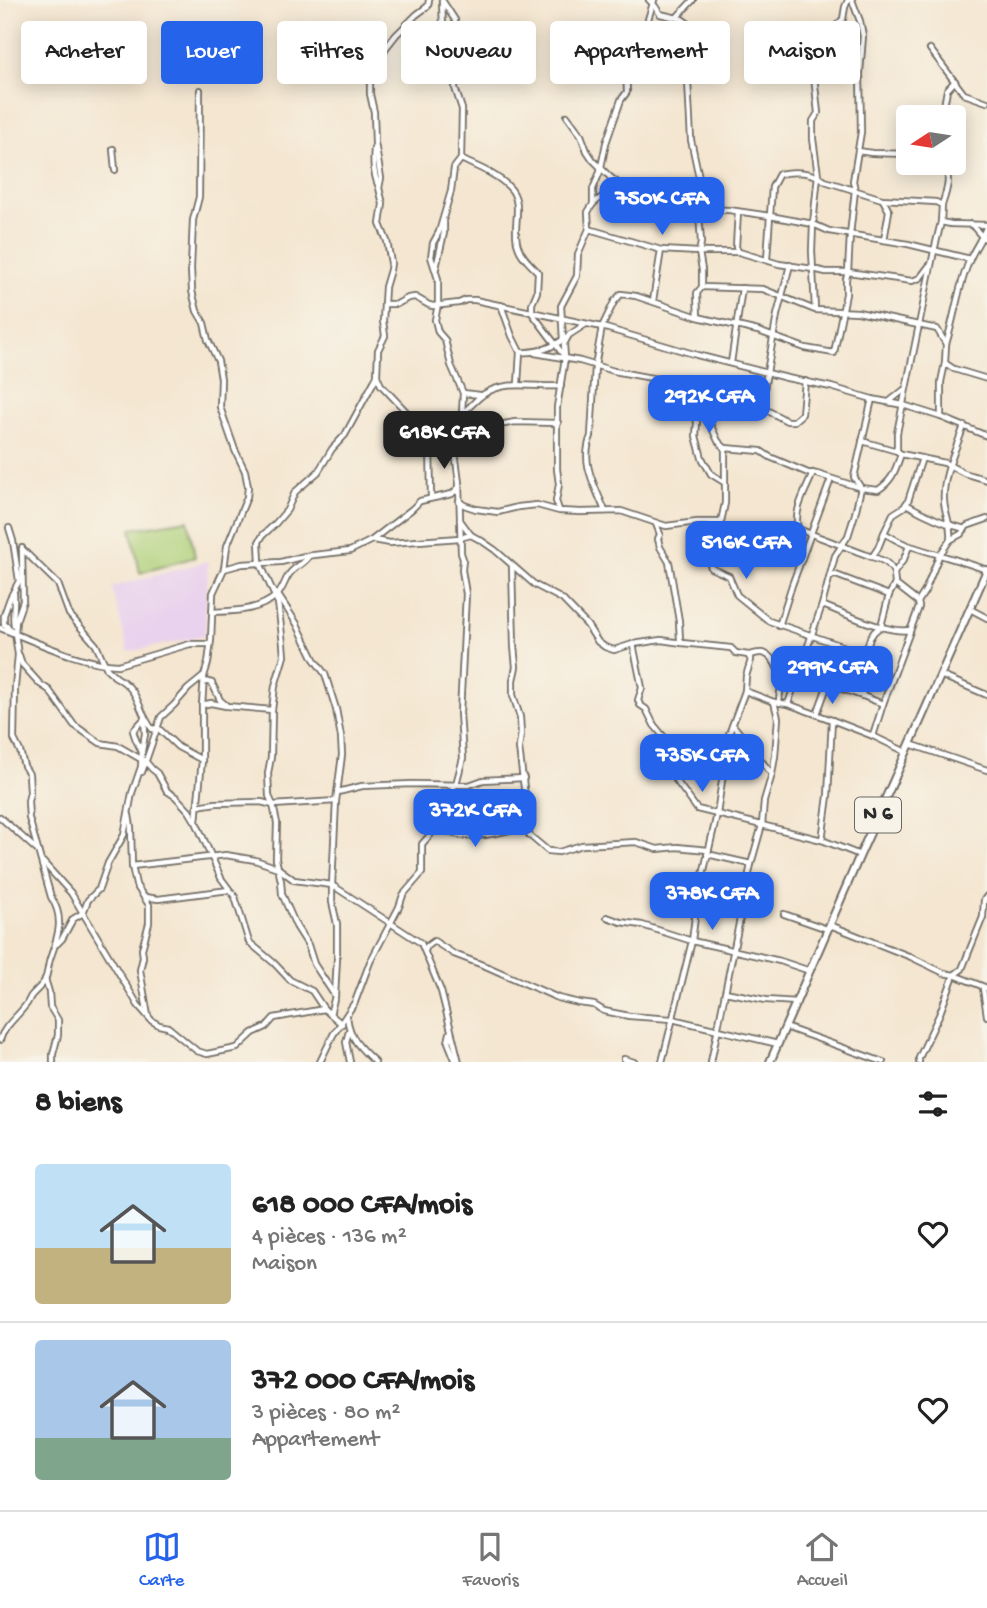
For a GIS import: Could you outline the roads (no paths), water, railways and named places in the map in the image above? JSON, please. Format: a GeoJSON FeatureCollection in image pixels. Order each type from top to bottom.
{"type":"FeatureCollection","features":[{"type":"Feature","properties":{"kind":"main road","name":"N 6"},"geometry":{"type":"LineString","coordinates":[[770,1062],[987,570]]}},
{"type":"Feature","properties":{"kind":"street"},"geometry":{"type":"LineString","coordinates":[[677,18],[693,0]]}},
{"type":"Feature","properties":{"kind":"street"},"geometry":{"type":"LineString","coordinates":[[606,511],[586,461],[586,447],[591,436],[596,366],[603,327],[614,302],[621,294],[653,301],[684,314],[758,331],[804,348],[834,353],[846,294],[855,190],[853,181],[861,132],[860,73],[863,36],[860,21],[850,0],[845,7],[843,19],[820,43],[814,76],[818,113],[813,121],[818,176],[813,224],[816,310]]}},
{"type":"Feature","properties":{"kind":"street"},"geometry":{"type":"LineString","coordinates":[[430,1],[385,49],[370,83],[374,112],[373,163],[383,204],[380,224],[387,241],[391,263],[385,287],[384,336],[378,350],[377,376],[381,385],[419,425],[426,440],[444,446],[454,454]]}},
{"type":"Feature","properties":{"kind":"street"},"geometry":{"type":"LineString","coordinates":[[442,1],[455,21]]}},
{"type":"Feature","properties":{"kind":"street"},"geometry":{"type":"LineString","coordinates":[[442,1],[443,21]]}},
{"type":"Feature","properties":{"kind":"street"},"geometry":{"type":"LineString","coordinates":[[652,2],[660,15],[677,18],[689,24],[691,140],[704,201],[699,212],[702,287],[697,293],[698,317]]}},
{"type":"Feature","properties":{"kind":"street"},"geometry":{"type":"LineString","coordinates":[[593,204],[593,189],[606,143],[621,100],[627,92],[626,66],[641,51],[652,2]]}},
{"type":"Feature","properties":{"kind":"street"},"geometry":{"type":"LineString","coordinates":[[930,49],[964,94],[987,102]]}},
{"type":"Feature","properties":{"kind":"street"},"geometry":{"type":"LineString","coordinates":[[944,105],[947,90],[955,81]]}},
{"type":"Feature","properties":{"kind":"street"},"geometry":{"type":"LineString","coordinates":[[320,1062],[333,1035],[355,1002],[369,962],[399,907],[402,895],[422,873],[422,844],[431,834],[436,812],[456,784],[463,758],[460,713],[466,594],[453,444],[462,413],[463,393],[451,365],[445,340],[435,320],[438,279],[431,257],[433,243],[451,191],[454,168],[461,159],[462,109],[455,84]]}},
{"type":"Feature","properties":{"kind":"street"},"geometry":{"type":"LineString","coordinates":[[195,822],[202,760],[204,679],[210,644],[213,593],[224,569],[227,546],[247,497],[248,487],[245,471],[220,407],[221,379],[218,361],[197,311],[192,290],[193,219],[199,197],[200,90]]}},
{"type":"Feature","properties":{"kind":"street"},"geometry":{"type":"LineString","coordinates":[[567,116],[581,135],[587,151],[601,168],[641,204],[660,205],[670,202],[701,209],[770,216],[970,259]]}},
{"type":"Feature","properties":{"kind":"street"},"geometry":{"type":"LineString","coordinates":[[113,149],[115,170]]}},
{"type":"Feature","properties":{"kind":"street"},"geometry":{"type":"LineString","coordinates":[[858,151],[896,154]]}},
{"type":"Feature","properties":{"kind":"street"},"geometry":{"type":"LineString","coordinates":[[461,159],[492,174],[509,186],[516,198],[515,237],[518,248],[538,272],[532,313],[565,358]]}},
{"type":"Feature","properties":{"kind":"street"},"geometry":{"type":"LineString","coordinates":[[767,259],[772,187],[779,174],[789,172],[818,176],[825,181],[882,199],[936,202],[942,205]]}},
{"type":"Feature","properties":{"kind":"street"},"geometry":{"type":"LineString","coordinates":[[711,426],[718,441],[725,447],[761,451],[808,473],[861,488],[877,490],[888,482],[894,473],[899,453],[897,433],[941,222],[948,175]]}},
{"type":"Feature","properties":{"kind":"street"},"geometry":{"type":"LineString","coordinates":[[563,340],[561,306],[577,276],[578,254],[589,229],[588,212],[601,196],[614,190],[628,191]]}},
{"type":"Feature","properties":{"kind":"street"},"geometry":{"type":"LineString","coordinates":[[882,199],[888,211],[884,240]]}},
{"type":"Feature","properties":{"kind":"street"},"geometry":{"type":"LineString","coordinates":[[738,212],[736,247],[739,252]]}},
{"type":"Feature","properties":{"kind":"street"},"geometry":{"type":"LineString","coordinates":[[941,222],[987,225],[985,239],[970,259],[946,344],[941,382],[941,417]]}},
{"type":"Feature","properties":{"kind":"street"},"geometry":{"type":"LineString","coordinates":[[970,224],[985,239]]}},
{"type":"Feature","properties":{"kind":"street"},"geometry":{"type":"LineString","coordinates":[[589,229],[661,250],[739,252],[779,264],[826,272],[848,272],[912,281],[920,278],[932,262]]}},
{"type":"Feature","properties":{"kind":"street"},"geometry":{"type":"LineString","coordinates":[[653,301],[661,250]]}},
{"type":"Feature","properties":{"kind":"street"},"geometry":{"type":"LineString","coordinates":[[761,407],[766,372],[790,265]]}},
{"type":"Feature","properties":{"kind":"street"},"geometry":{"type":"LineString","coordinates":[[702,287],[763,289],[816,310],[858,312],[937,329],[946,344]]}},
{"type":"Feature","properties":{"kind":"street"},"geometry":{"type":"LineString","coordinates":[[731,363],[742,288]]}},
{"type":"Feature","properties":{"kind":"street"},"geometry":{"type":"LineString","coordinates":[[384,304],[397,304],[415,297],[429,305],[466,300],[561,317],[697,355],[903,405],[987,436]]}},
{"type":"Feature","properties":{"kind":"street"},"geometry":{"type":"LineString","coordinates":[[501,305],[520,352],[517,384]]}},
{"type":"Feature","properties":{"kind":"street"},"geometry":{"type":"LineString","coordinates":[[534,353],[557,344],[586,324]]}},
{"type":"Feature","properties":{"kind":"street"},"geometry":{"type":"LineString","coordinates":[[559,511],[556,501],[559,484],[557,407],[565,358],[564,344],[569,335]]}},
{"type":"Feature","properties":{"kind":"street"},"geometry":{"type":"LineString","coordinates":[[520,352],[565,358],[614,372],[657,379],[675,384],[690,395],[728,395],[745,406],[761,407],[787,421],[794,421],[802,414],[804,382]]}},
{"type":"Feature","properties":{"kind":"street"},"geometry":{"type":"LineString","coordinates":[[945,363],[954,369],[987,380]]}},
{"type":"Feature","properties":{"kind":"street"},"geometry":{"type":"LineString","coordinates":[[335,996],[314,964],[308,944],[296,926],[282,894],[276,859],[277,823],[269,796],[268,773],[275,686],[284,656],[278,603],[260,563],[259,542],[286,510],[295,492],[318,472],[332,449],[345,435],[377,376]]}},
{"type":"Feature","properties":{"kind":"street"},"geometry":{"type":"LineString","coordinates":[[462,413],[481,395],[497,387],[517,384],[561,386]]}},
{"type":"Feature","properties":{"kind":"street"},"geometry":{"type":"LineString","coordinates":[[890,402],[906,388]]}},
{"type":"Feature","properties":{"kind":"street"},"geometry":{"type":"LineString","coordinates":[[463,393],[481,395]]}},
{"type":"Feature","properties":{"kind":"street"},"geometry":{"type":"LineString","coordinates":[[690,395],[702,458],[711,474],[725,482]]}},
{"type":"Feature","properties":{"kind":"street"},"geometry":{"type":"LineString","coordinates":[[788,704],[822,605],[835,556],[848,536],[855,514],[861,488],[854,477],[872,399]]}},
{"type":"Feature","properties":{"kind":"street"},"geometry":{"type":"LineString","coordinates":[[494,426],[515,422],[558,423]]}},
{"type":"Feature","properties":{"kind":"street"},"geometry":{"type":"LineString","coordinates":[[950,540],[951,526],[943,499],[950,466],[964,426]]}},
{"type":"Feature","properties":{"kind":"street"},"geometry":{"type":"LineString","coordinates":[[862,441],[950,466],[987,480]]}},
{"type":"Feature","properties":{"kind":"street"},"geometry":{"type":"LineString","coordinates":[[430,443],[431,498]]}},
{"type":"Feature","properties":{"kind":"street"},"geometry":{"type":"LineString","coordinates":[[725,447],[725,503],[711,568],[729,576],[737,595],[779,626],[865,654]]}},
{"type":"Feature","properties":{"kind":"street"},"geometry":{"type":"LineString","coordinates":[[872,556],[893,514],[906,505],[922,458]]}},
{"type":"Feature","properties":{"kind":"street"},"geometry":{"type":"LineString","coordinates":[[813,473],[798,509],[796,520],[799,529],[886,561],[894,573],[895,584],[881,626],[870,638],[858,678],[863,696]]}},
{"type":"Feature","properties":{"kind":"street"},"geometry":{"type":"LineString","coordinates":[[779,626],[831,479]]}},
{"type":"Feature","properties":{"kind":"street"},"geometry":{"type":"LineString","coordinates":[[224,569],[242,564],[281,562],[310,555],[351,551],[372,540],[420,501],[452,494],[458,488]]}},
{"type":"Feature","properties":{"kind":"street"},"geometry":{"type":"LineString","coordinates":[[458,500],[476,509],[498,512],[537,505],[559,511],[621,511],[666,526],[721,522]]}},
{"type":"Feature","properties":{"kind":"street"},"geometry":{"type":"LineString","coordinates":[[906,505],[951,526],[965,529]]}},
{"type":"Feature","properties":{"kind":"street"},"geometry":{"type":"LineString","coordinates":[[460,519],[471,536],[482,541],[535,585],[572,610],[605,648],[614,650],[661,640],[732,649],[736,653],[748,655],[759,652],[772,659],[778,670],[781,685],[776,702],[778,718],[772,774],[764,801],[762,825],[751,864],[711,1062]]}},
{"type":"Feature","properties":{"kind":"street"},"geometry":{"type":"LineString","coordinates":[[873,736],[919,607],[918,602],[939,556],[950,540],[974,523],[987,519]]}},
{"type":"Feature","properties":{"kind":"street"},"geometry":{"type":"LineString","coordinates":[[656,524],[660,534],[660,547],[669,562],[682,643]]}},
{"type":"Feature","properties":{"kind":"street"},"geometry":{"type":"LineString","coordinates":[[9,528],[19,581],[4,615],[4,624],[15,632]]}},
{"type":"Feature","properties":{"kind":"street"},"geometry":{"type":"LineString","coordinates":[[884,533],[909,546],[987,570]]}},
{"type":"Feature","properties":{"kind":"street"},"geometry":{"type":"LineString","coordinates":[[372,540],[390,543],[471,536]]}},
{"type":"Feature","properties":{"kind":"street"},"geometry":{"type":"LineString","coordinates":[[894,573],[909,546]]}},
{"type":"Feature","properties":{"kind":"street"},"geometry":{"type":"LineString","coordinates":[[15,632],[23,601],[22,548],[58,584],[69,614],[96,645],[107,669],[115,676]]}},
{"type":"Feature","properties":{"kind":"street"},"geometry":{"type":"LineString","coordinates":[[213,612],[257,608],[275,594],[291,571],[310,555]]}},
{"type":"Feature","properties":{"kind":"street"},"geometry":{"type":"LineString","coordinates":[[512,566],[516,667],[513,695],[520,717],[519,748],[527,812],[525,826],[529,835],[548,851],[559,852],[582,845],[636,842],[657,849],[677,848],[751,864]]}},
{"type":"Feature","properties":{"kind":"street"},"geometry":{"type":"LineString","coordinates":[[831,576],[836,575],[890,595]]}},
{"type":"Feature","properties":{"kind":"street"},"geometry":{"type":"LineString","coordinates":[[895,584],[918,602]]}},
{"type":"Feature","properties":{"kind":"street"},"geometry":{"type":"LineString","coordinates":[[0,1040],[2,1032],[45,979],[56,945],[59,923],[58,907],[51,897],[29,818],[29,774],[14,739],[18,654],[13,620],[14,592]]}},
{"type":"Feature","properties":{"kind":"street"},"geometry":{"type":"LineString","coordinates":[[275,594],[325,674],[341,737],[332,885],[332,902],[337,924],[335,996],[330,1014]]}},
{"type":"Feature","properties":{"kind":"street"},"geometry":{"type":"LineString","coordinates":[[822,605],[881,626],[902,631],[911,630]]}},
{"type":"Feature","properties":{"kind":"street"},"geometry":{"type":"LineString","coordinates":[[970,609],[987,618]]}},
{"type":"Feature","properties":{"kind":"street"},"geometry":{"type":"LineString","coordinates":[[0,628],[89,661],[126,682],[134,691],[152,729],[158,728]]}},
{"type":"Feature","properties":{"kind":"street"},"geometry":{"type":"LineString","coordinates":[[89,661],[118,665],[190,644],[210,644]]}},
{"type":"Feature","properties":{"kind":"street"},"geometry":{"type":"LineString","coordinates":[[633,645],[642,688],[638,700],[646,709],[653,726],[664,737],[675,779],[697,809],[822,840],[860,855]]}},
{"type":"Feature","properties":{"kind":"street"},"geometry":{"type":"LineString","coordinates":[[817,714],[842,646]]}},
{"type":"Feature","properties":{"kind":"street"},"geometry":{"type":"LineString","coordinates":[[18,654],[22,664],[49,690],[74,725],[100,743],[118,746],[144,760],[158,773],[167,791],[189,811],[195,822],[221,878],[235,897],[249,942],[290,980],[312,991],[324,1009],[342,1024]]}},
{"type":"Feature","properties":{"kind":"street"},"geometry":{"type":"LineString","coordinates":[[662,1062],[692,941],[697,901],[717,814],[729,734],[745,691],[751,660],[748,655]]}},
{"type":"Feature","properties":{"kind":"street"},"geometry":{"type":"LineString","coordinates":[[940,675],[987,695]]}},
{"type":"Feature","properties":{"kind":"street"},"geometry":{"type":"LineString","coordinates":[[204,679],[212,683],[220,701],[227,706]]}},
{"type":"Feature","properties":{"kind":"street"},"geometry":{"type":"LineString","coordinates":[[56,945],[73,919],[83,913],[88,900],[99,889],[108,863],[124,835],[132,793],[161,717],[188,689],[204,679]]}},
{"type":"Feature","properties":{"kind":"street"},"geometry":{"type":"LineString","coordinates":[[828,684],[883,704]]}},
{"type":"Feature","properties":{"kind":"street"},"geometry":{"type":"LineString","coordinates":[[745,691],[817,714],[906,752]]}},
{"type":"Feature","properties":{"kind":"street"},"geometry":{"type":"LineString","coordinates":[[202,705],[211,703],[272,710]]}},
{"type":"Feature","properties":{"kind":"street"},"geometry":{"type":"LineString","coordinates":[[144,717],[133,731],[144,760]]}},
{"type":"Feature","properties":{"kind":"street"},"geometry":{"type":"LineString","coordinates":[[142,751],[144,717]]}},
{"type":"Feature","properties":{"kind":"street"},"geometry":{"type":"LineString","coordinates":[[822,840],[828,796],[832,720]]}},
{"type":"Feature","properties":{"kind":"street"},"geometry":{"type":"LineString","coordinates":[[733,725],[772,774]]}},
{"type":"Feature","properties":{"kind":"street"},"geometry":{"type":"LineString","coordinates":[[158,728],[178,747],[202,760]]}},
{"type":"Feature","properties":{"kind":"street"},"geometry":{"type":"LineString","coordinates":[[911,744],[987,770]]}},
{"type":"Feature","properties":{"kind":"street"},"geometry":{"type":"LineString","coordinates":[[338,792],[362,786],[470,785],[483,780],[524,778]]}},
{"type":"Feature","properties":{"kind":"street"},"geometry":{"type":"LineString","coordinates":[[197,806],[216,803],[261,802],[273,805],[336,801]]}},
{"type":"Feature","properties":{"kind":"street"},"geometry":{"type":"LineString","coordinates":[[128,812],[136,885],[149,905],[149,923],[140,970],[148,1016]]}},
{"type":"Feature","properties":{"kind":"street"},"geometry":{"type":"LineString","coordinates":[[0,817],[38,851],[43,862],[71,893],[128,991],[148,1016],[197,1051],[206,1054],[237,1048],[274,1018],[324,1009]]}},
{"type":"Feature","properties":{"kind":"street"},"geometry":{"type":"LineString","coordinates":[[433,822],[447,831],[476,836],[489,836],[525,826]]}},
{"type":"Feature","properties":{"kind":"street"},"geometry":{"type":"LineString","coordinates":[[132,866],[226,855],[242,857],[278,869],[294,880],[332,885],[421,943],[442,991],[457,1062]]}},
{"type":"Feature","properties":{"kind":"street"},"geometry":{"type":"LineString","coordinates":[[145,897],[174,898],[230,890]]}},
{"type":"Feature","properties":{"kind":"street"},"geometry":{"type":"LineString","coordinates":[[919,1062],[954,975],[962,970],[967,960],[983,917],[984,900],[987,896]]}},
{"type":"Feature","properties":{"kind":"street"},"geometry":{"type":"LineString","coordinates":[[784,914],[911,957],[985,988],[987,1016]]}},
{"type":"Feature","properties":{"kind":"street"},"geometry":{"type":"LineString","coordinates":[[607,917],[810,971]]}},
{"type":"Feature","properties":{"kind":"street"},"geometry":{"type":"LineString","coordinates":[[425,951],[434,941],[454,954],[558,998],[594,1005],[604,1011],[672,1019],[778,1044]]}},
{"type":"Feature","properties":{"kind":"street"},"geometry":{"type":"LineString","coordinates":[[45,979],[50,1007],[58,1020],[53,1062]]}},
{"type":"Feature","properties":{"kind":"street"},"geometry":{"type":"LineString","coordinates":[[725,992],[766,1000],[797,1002]]}},
{"type":"Feature","properties":{"kind":"street"},"geometry":{"type":"LineString","coordinates":[[347,1016],[349,1031],[346,1042],[350,1062]]}},
{"type":"Feature","properties":{"kind":"street"},"geometry":{"type":"LineString","coordinates":[[785,1027],[883,1062]]}},
{"type":"Feature","properties":{"kind":"street"},"geometry":{"type":"LineString","coordinates":[[349,1031],[360,1048],[375,1062]]}},
{"type":"Feature","properties":{"kind":"street"},"geometry":{"type":"LineString","coordinates":[[624,1059],[634,1062]]}}]}
